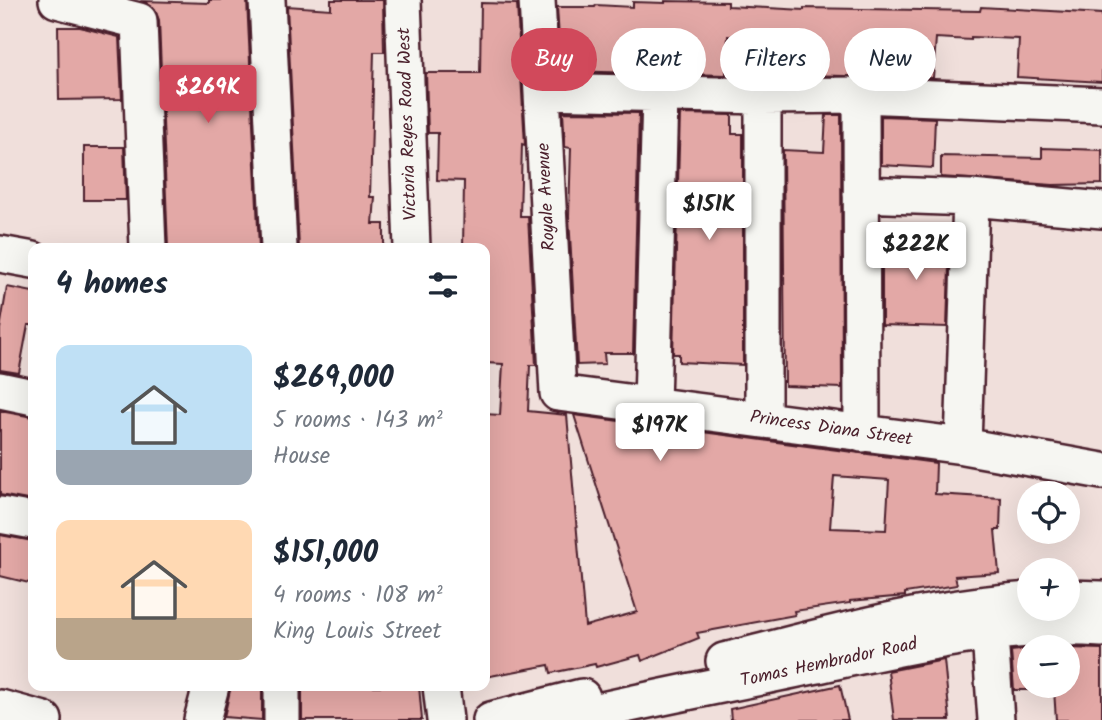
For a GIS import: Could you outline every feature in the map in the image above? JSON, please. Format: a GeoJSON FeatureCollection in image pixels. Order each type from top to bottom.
{"type":"FeatureCollection","features":[{"type":"Feature","properties":{"kind":"street"},"geometry":{"type":"LineString","coordinates":[[57,0],[139,21],[148,243]]}},
{"type":"Feature","properties":{"kind":"street"},"geometry":{"type":"LineString","coordinates":[[267,0],[279,243]]}},
{"type":"Feature","properties":{"kind":"street","name":"Victoria Reyes Road West"},"geometry":{"type":"LineString","coordinates":[[403,0],[412,243]]}},
{"type":"Feature","properties":{"kind":"street","name":"Royale Avenue"},"geometry":{"type":"LineString","coordinates":[[537,0],[539,28]]}},
{"type":"Feature","properties":{"kind":"street","name":"Royale Avenue"},"geometry":{"type":"LineString","coordinates":[[542,91],[558,393]]}},
{"type":"Feature","properties":{"kind":"street"},"geometry":{"type":"LineString","coordinates":[[572,91],[763,96],[861,95],[1102,105]]}},
{"type":"Feature","properties":{"kind":"street"},"geometry":{"type":"LineString","coordinates":[[652,406],[660,94]]}},
{"type":"Feature","properties":{"kind":"street"},"geometry":{"type":"LineString","coordinates":[[861,95],[862,434]]}},
{"type":"Feature","properties":{"kind":"street"},"geometry":{"type":"LineString","coordinates":[[763,96],[763,420]]}},
{"type":"Feature","properties":{"kind":"street"},"geometry":{"type":"LineString","coordinates":[[861,194],[971,198],[1102,210]]}},
{"type":"Feature","properties":{"kind":"street"},"geometry":{"type":"LineString","coordinates":[[962,446],[971,198]]}},
{"type":"Feature","properties":{"kind":"street"},"geometry":{"type":"LineString","coordinates":[[0,254],[28,259]]}},
{"type":"Feature","properties":{"kind":"street"},"geometry":{"type":"LineString","coordinates":[[0,390],[28,396]]}},
{"type":"Feature","properties":{"kind":"street","name":"Princess Diana Street"},"geometry":{"type":"LineString","coordinates":[[558,393],[962,446],[1102,471]]}},
{"type":"Feature","properties":{"kind":"street"},"geometry":{"type":"LineString","coordinates":[[0,515],[28,521]]}},
{"type":"Feature","properties":{"kind":"street"},"geometry":{"type":"LineString","coordinates":[[1080,598],[1102,599]]}},
{"type":"Feature","properties":{"kind":"street","name":"Tomas Hembrador Road"},"geometry":{"type":"LineString","coordinates":[[580,717],[901,648],[989,618],[1017,605]]}},
{"type":"Feature","properties":{"kind":"street"},"geometry":{"type":"LineString","coordinates":[[989,618],[996,720]]}},
{"type":"Feature","properties":{"kind":"street","name":"Tomas Hembrador Road"},"geometry":{"type":"LineString","coordinates":[[491,720],[893,619],[989,618],[1102,629]]}},
{"type":"Feature","properties":{"kind":"street"},"geometry":{"type":"LineString","coordinates":[[202,720],[210,691]]}},
{"type":"Feature","properties":{"kind":"street"},"geometry":{"type":"LineString","coordinates":[[282,691],[282,720]]}},
{"type":"Feature","properties":{"kind":"street"},"geometry":{"type":"LineString","coordinates":[[442,691],[445,720]]}},
{"type":"Feature","properties":{"kind":"street"},"geometry":{"type":"LineString","coordinates":[[0,708],[44,720]]}},
{"type":"Feature","properties":{"kind":"building"},"geometry":{"type":"Polygon","coordinates":[[[209,0],[247,0],[259,243],[168,243],[159,20],[154,8],[143,1],[209,3],[209,0]]]}},
{"type":"Feature","properties":{"kind":"building"},"geometry":{"type":"Polygon","coordinates":[[[331,0],[383,0],[384,52],[374,52],[370,197],[375,197],[373,224],[384,224],[384,243],[299,243],[287,6],[331,9],[331,0]]]}},
{"type":"Feature","properties":{"kind":"building"},"geometry":{"type":"Polygon","coordinates":[[[633,2],[728,2],[728,6],[804,10],[980,11],[981,7],[1102,14],[1102,82],[1017,77],[1019,39],[936,38],[936,28],[844,28],[844,76],[830,76],[830,28],[720,28],[720,75],[706,75],[706,28],[611,28],[611,72],[597,72],[597,28],[558,28],[557,7],[633,7],[633,2]]]}},
{"type":"Feature","properties":{"kind":"building"},"geometry":{"type":"Polygon","coordinates":[[[481,3],[517,4],[518,28],[511,28],[511,91],[522,91],[525,145],[522,144],[520,216],[528,216],[536,365],[530,365],[528,411],[567,415],[585,626],[637,612],[574,415],[936,463],[935,494],[1001,498],[1000,530],[995,530],[999,573],[955,576],[957,585],[905,593],[905,596],[850,601],[794,611],[795,615],[697,633],[699,638],[642,661],[640,655],[596,667],[595,664],[551,673],[549,665],[490,676],[490,414],[500,415],[503,364],[490,363],[490,243],[463,243],[464,181],[437,180],[438,133],[428,133],[426,73],[480,73],[481,3]],[[834,476],[830,528],[886,530],[889,480],[834,476]]]}},
{"type":"Feature","properties":{"kind":"building"},"geometry":{"type":"Polygon","coordinates":[[[58,27],[80,27],[119,37],[122,99],[59,100],[58,27]]]}},
{"type":"Feature","properties":{"kind":"building"},"geometry":{"type":"Polygon","coordinates":[[[563,112],[639,113],[633,353],[604,353],[605,364],[577,365],[569,216],[571,148],[565,147],[563,112]]]}},
{"type":"Feature","properties":{"kind":"building"},"geometry":{"type":"Polygon","coordinates":[[[680,114],[732,115],[732,134],[743,134],[743,365],[679,362],[679,354],[673,354],[680,114]]]}},
{"type":"Feature","properties":{"kind":"building"},"geometry":{"type":"Polygon","coordinates":[[[826,115],[841,115],[842,388],[785,386],[783,150],[824,152],[826,115]]]}},
{"type":"Feature","properties":{"kind":"building"},"geometry":{"type":"Polygon","coordinates":[[[881,116],[935,118],[933,168],[881,165],[881,116]]]}},
{"type":"Feature","properties":{"kind":"building"},"geometry":{"type":"Polygon","coordinates":[[[84,147],[124,147],[126,200],[84,200],[84,147]]]}},
{"type":"Feature","properties":{"kind":"building"},"geometry":{"type":"Polygon","coordinates":[[[1042,148],[1102,150],[1102,184],[1053,185],[941,177],[941,156],[1042,158],[1042,148]]]}},
{"type":"Feature","properties":{"kind":"building"},"geometry":{"type":"Polygon","coordinates":[[[932,234],[950,235],[947,327],[882,325],[882,239],[931,239],[932,234]]]}},
{"type":"Feature","properties":{"kind":"building"},"geometry":{"type":"Polygon","coordinates":[[[7,287],[28,291],[28,325],[19,373],[0,370],[0,329],[7,287]]]}},
{"type":"Feature","properties":{"kind":"building"},"geometry":{"type":"Polygon","coordinates":[[[0,411],[28,416],[28,500],[0,495],[0,411]]]}},
{"type":"Feature","properties":{"kind":"building"},"geometry":{"type":"Polygon","coordinates":[[[0,535],[28,540],[28,583],[0,576],[0,535]]]}},
{"type":"Feature","properties":{"kind":"building"},"geometry":{"type":"Polygon","coordinates":[[[1080,648],[1102,649],[1102,720],[1056,720],[1055,698],[1080,698],[1080,648]]]}},
{"type":"Feature","properties":{"kind":"building"},"geometry":{"type":"Polygon","coordinates":[[[1017,650],[1017,690],[1014,690],[1011,651],[1017,650]]]}},
{"type":"Feature","properties":{"kind":"building"},"geometry":{"type":"Polygon","coordinates":[[[944,660],[950,720],[894,720],[888,671],[944,660]]]}},
{"type":"Feature","properties":{"kind":"building"},"geometry":{"type":"Polygon","coordinates":[[[840,685],[848,720],[731,720],[730,709],[840,685]]]}},
{"type":"Feature","properties":{"kind":"building"},"geometry":{"type":"Polygon","coordinates":[[[230,691],[262,691],[262,720],[224,717],[230,691]]]}},
{"type":"Feature","properties":{"kind":"building"},"geometry":{"type":"Polygon","coordinates":[[[302,691],[419,691],[422,720],[302,720],[302,691]]]}}]}
